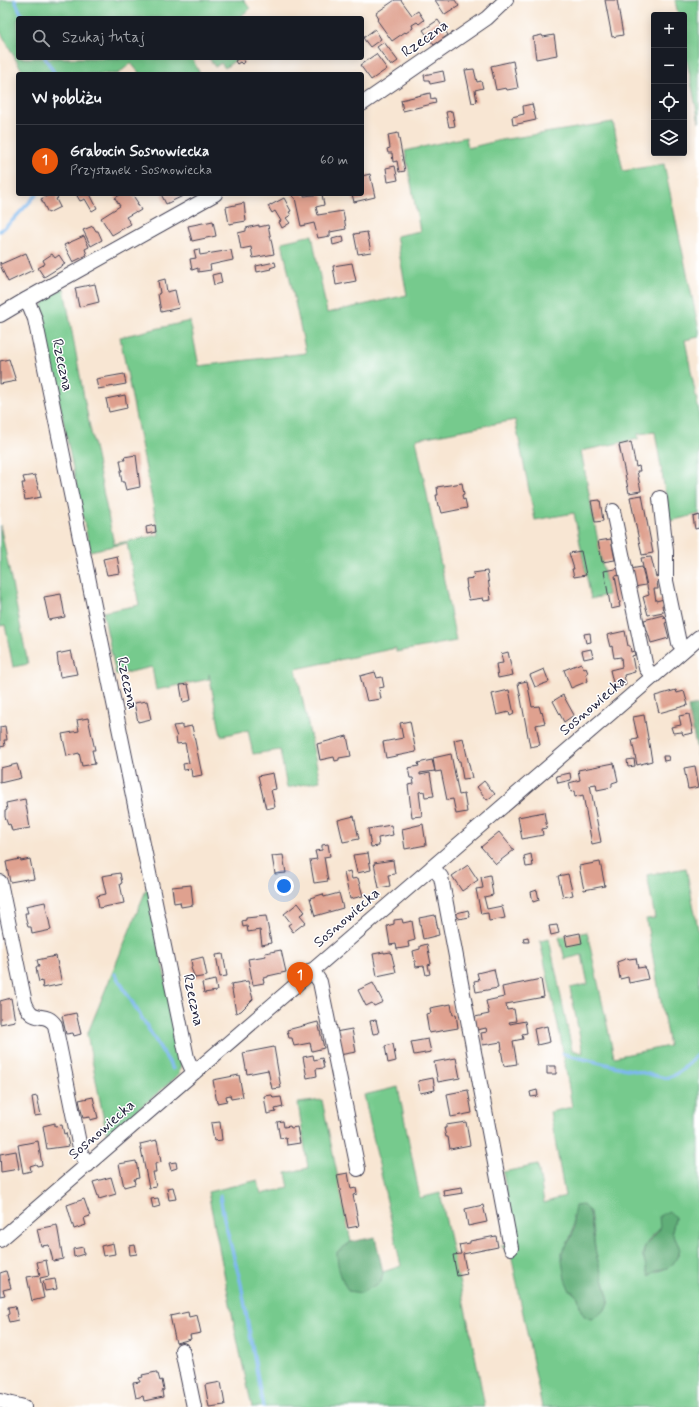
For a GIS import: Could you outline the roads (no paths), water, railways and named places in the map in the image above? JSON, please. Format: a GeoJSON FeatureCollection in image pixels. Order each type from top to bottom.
{"type":"FeatureCollection","features":[{"type":"Feature","properties":{"kind":"street","name":"Rzeczna"},"geometry":{"type":"LineString","coordinates":[[364,103],[487,18],[506,0]]}},
{"type":"Feature","properties":{"kind":"street"},"geometry":{"type":"LineString","coordinates":[[0,314],[211,196]]}},
{"type":"Feature","properties":{"kind":"street","name":"Rzeczna"},"geometry":{"type":"LineString","coordinates":[[27,299],[35,318],[187,1058],[195,1072]]}},
{"type":"Feature","properties":{"kind":"street"},"geometry":{"type":"LineString","coordinates":[[660,498],[666,551],[666,581],[679,642],[685,649]]}},
{"type":"Feature","properties":{"kind":"street"},"geometry":{"type":"LineString","coordinates":[[613,511],[646,668],[653,677]]}},
{"type":"Feature","properties":{"kind":"street","name":"Sosnowiecka"},"geometry":{"type":"LineString","coordinates":[[0,1240],[699,638]]}},
{"type":"Feature","properties":{"kind":"street"},"geometry":{"type":"LineString","coordinates":[[432,868],[442,877],[511,1248]]}},
{"type":"Feature","properties":{"kind":"street"},"geometry":{"type":"LineString","coordinates":[[0,882],[25,1003],[32,1015],[48,1018],[55,1024],[81,1153],[88,1164]]}},
{"type":"Feature","properties":{"kind":"street"},"geometry":{"type":"LineString","coordinates":[[312,970],[320,982],[358,1169]]}},
{"type":"Feature","properties":{"kind":"street"},"geometry":{"type":"LineString","coordinates":[[182,1350],[194,1407]]}},
{"type":"Feature","properties":{"kind":"street"},"geometry":{"type":"LineString","coordinates":[[0,1401],[24,1407]]}},
{"type":"Feature","properties":{"kind":"waterway"},"geometry":{"type":"LineString","coordinates":[[15,0],[22,16]]}},
{"type":"Feature","properties":{"kind":"waterway"},"geometry":{"type":"LineString","coordinates":[[46,60],[54,72]]}},
{"type":"Feature","properties":{"kind":"waterway"},"geometry":{"type":"LineString","coordinates":[[0,231],[12,221],[35,196]]}},
{"type":"Feature","properties":{"kind":"waterway"},"geometry":{"type":"LineString","coordinates":[[115,974],[173,1069]]}},
{"type":"Feature","properties":{"kind":"waterway"},"geometry":{"type":"LineString","coordinates":[[563,1054],[665,1078],[671,1077],[680,1072],[699,1053]]}},
{"type":"Feature","properties":{"kind":"waterway"},"geometry":{"type":"LineString","coordinates":[[220,1196],[225,1223],[241,1284],[263,1407]]}},
{"type":"Feature","properties":{"kind":"place","name":"Grabocin Sosnowiecka"},"geometry":{"type":"Point","coordinates":[300,995]}}]}
